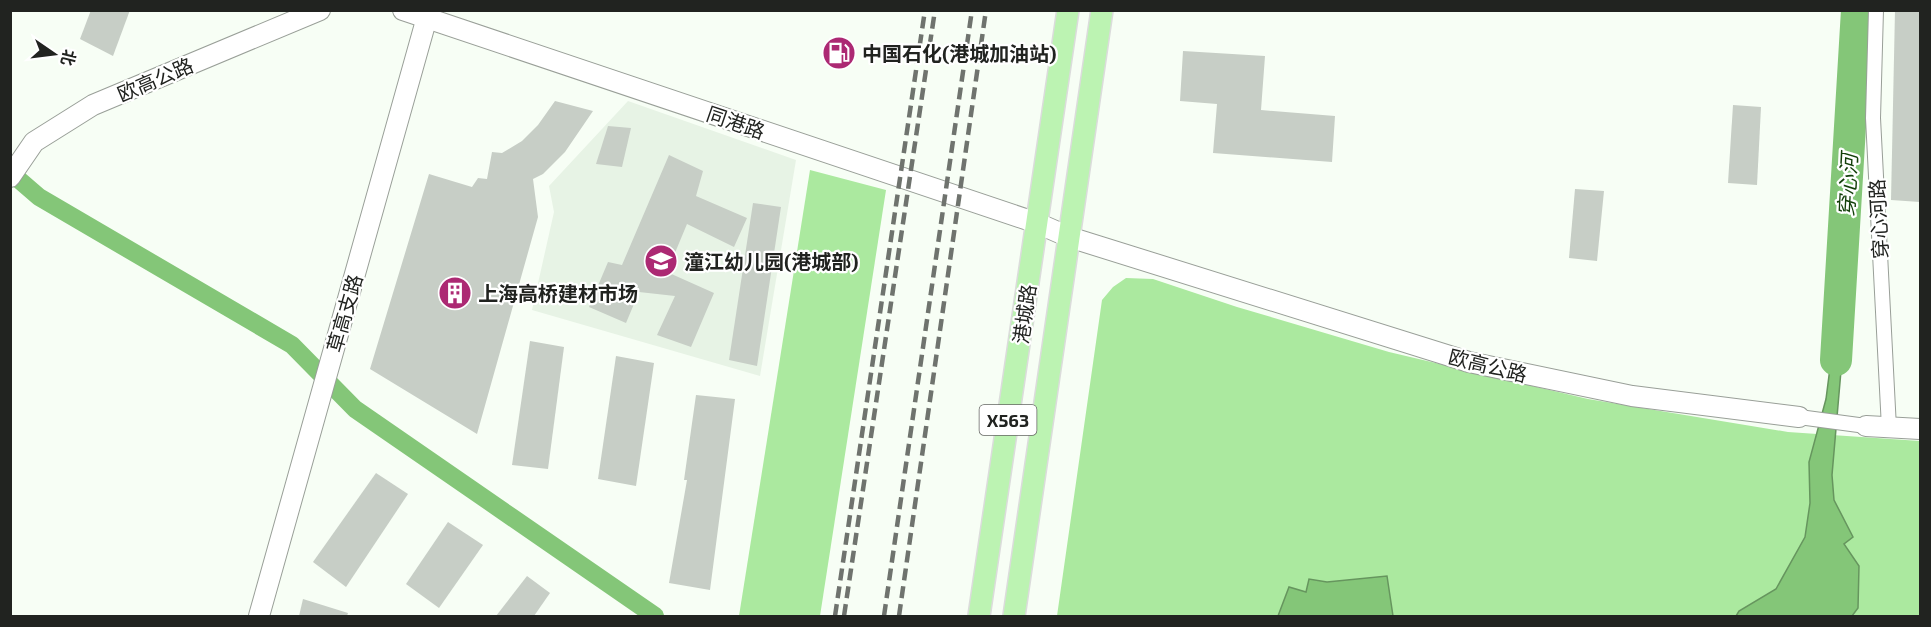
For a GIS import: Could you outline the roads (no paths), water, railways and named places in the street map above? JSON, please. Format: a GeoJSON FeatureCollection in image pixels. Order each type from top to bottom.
{"type":"FeatureCollection","features":[{"type":"Feature","properties":{"kind":"main road","name":"港城路"},"geometry":{"type":"LineString","coordinates":[[979,616],[1068,10]]}},
{"type":"Feature","properties":{"kind":"main road","name":"港城路"},"geometry":{"type":"LineString","coordinates":[[1014,616],[1102,10]]}},
{"type":"Feature","properties":{"kind":"street","name":"欧高公路"},"geometry":{"type":"LineString","coordinates":[[10,177],[34,142],[93,105],[320,10]]}},
{"type":"Feature","properties":{"kind":"street","name":"同港路"},"geometry":{"type":"LineString","coordinates":[[403,10],[428,15],[1037,223],[1069,237]]}},
{"type":"Feature","properties":{"kind":"street","name":"穿心河路"},"geometry":{"type":"LineString","coordinates":[[1876,10],[1873,118],[1888,428]]}},
{"type":"Feature","properties":{"kind":"street","name":"草高支路"},"geometry":{"type":"LineString","coordinates":[[259,616],[428,15]]}},
{"type":"Feature","properties":{"kind":"street","name":"欧高公路"},"geometry":{"type":"LineString","coordinates":[[1069,237],[1469,363],[1632,396],[1866,426],[1920,429]]}},
{"type":"Feature","properties":{"kind":"waterway","name":"穿心河"},"geometry":{"type":"LineString","coordinates":[[1836,360],[1857,10]]}},
{"type":"Feature","properties":{"kind":"waterway"},"geometry":{"type":"LineString","coordinates":[[10,172],[39,197],[292,345],[355,409],[655,616]]}},
{"type":"Feature","properties":{"kind":"railway"},"geometry":{"type":"LineString","coordinates":[[835,616],[925,10]]}},
{"type":"Feature","properties":{"kind":"railway"},"geometry":{"type":"LineString","coordinates":[[844,616],[935,10]]}},
{"type":"Feature","properties":{"kind":"railway"},"geometry":{"type":"LineString","coordinates":[[884,616],[972,10]]}},
{"type":"Feature","properties":{"kind":"railway"},"geometry":{"type":"LineString","coordinates":[[899,616],[986,10]]}},
{"type":"Feature","properties":{"kind":"place","name":"中国石化(港城加油站)"},"geometry":{"type":"Point","coordinates":[839,53]}},
{"type":"Feature","properties":{"kind":"place","name":"潼江幼儿园(港城部)"},"geometry":{"type":"Point","coordinates":[661,261]}},
{"type":"Feature","properties":{"kind":"place","name":"上海高桥建材市场"},"geometry":{"type":"Point","coordinates":[455,293]}}]}
